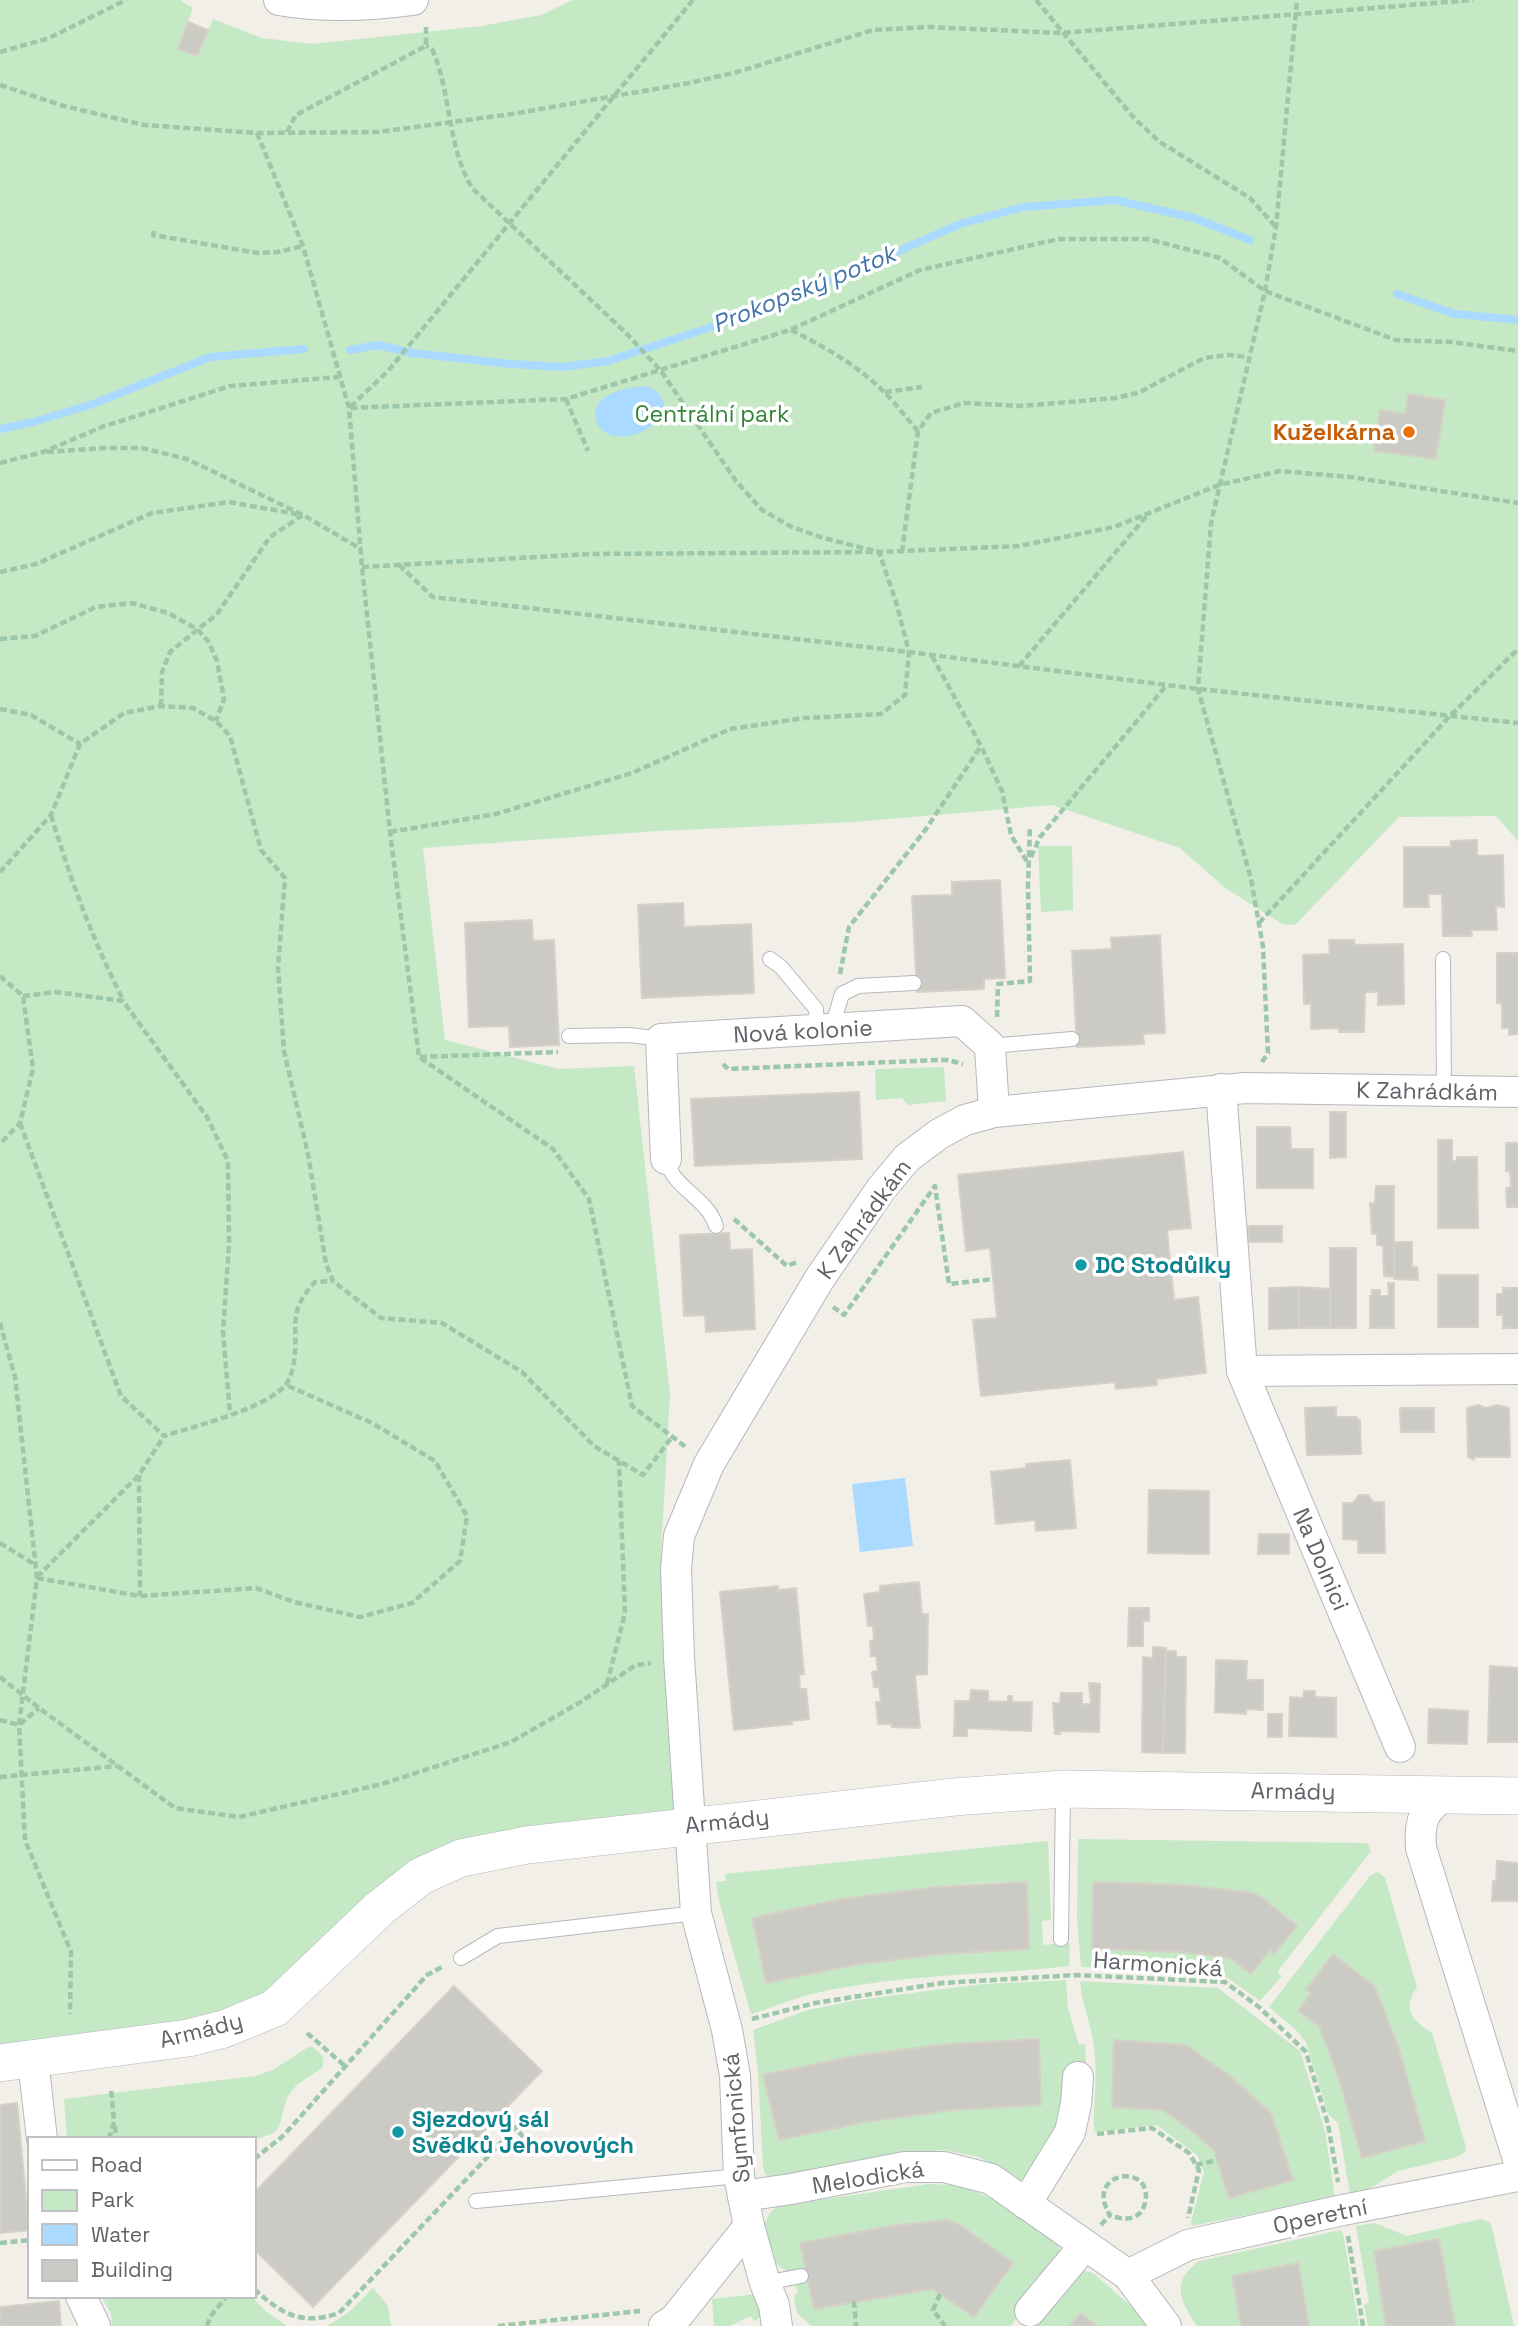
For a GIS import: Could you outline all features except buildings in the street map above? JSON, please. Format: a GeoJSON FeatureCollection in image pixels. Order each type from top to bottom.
{"type":"FeatureCollection","features":[{"type":"Feature","properties":{"kind":"street"},"geometry":{"type":"LineString","coordinates":[[279,0],[312,6],[371,5],[413,0]]}},
{"type":"Feature","properties":{"kind":"street","name":"Nová kolonie"},"geometry":{"type":"LineString","coordinates":[[661,1039],[962,1021],[994,1037]]}},
{"type":"Feature","properties":{"kind":"street"},"geometry":{"type":"LineString","coordinates":[[994,1037],[992,1080],[995,1112]]}},
{"type":"Feature","properties":{"kind":"street"},"geometry":{"type":"LineString","coordinates":[[661,1039],[666,1159]]}},
{"type":"Feature","properties":{"kind":"street","name":"K Zahrádkám"},"geometry":{"type":"LineString","coordinates":[[690,1825],[679,1657],[676,1569],[679,1535],[709,1464],[816,1285],[881,1189],[907,1158],[939,1134],[965,1120],[995,1112],[1233,1088],[1518,1092]]}},
{"type":"Feature","properties":{"kind":"street","name":"Na Dolnici"},"geometry":{"type":"LineString","coordinates":[[1233,1088],[1242,1371],[1399,1747]]}},
{"type":"Feature","properties":{"kind":"street"},"geometry":{"type":"LineString","coordinates":[[1242,1371],[1518,1369]]}},
{"type":"Feature","properties":{"kind":"street","name":"Armády"},"geometry":{"type":"LineString","coordinates":[[17,2062],[188,2038],[224,2029],[275,2008],[380,1908],[421,1875],[461,1858],[527,1845],[954,1797],[1063,1789],[1518,1796]]}},
{"type":"Feature","properties":{"kind":"street"},"geometry":{"type":"LineString","coordinates":[[1446,1794],[1425,1813],[1420,1830],[1421,1848],[1518,2159]]}},
{"type":"Feature","properties":{"kind":"street","name":"Symfonická"},"geometry":{"type":"LineString","coordinates":[[690,1825],[696,1913],[727,2030],[735,2076],[741,2186],[749,2226],[778,2326]]}},
{"type":"Feature","properties":{"kind":"street"},"geometry":{"type":"LineString","coordinates":[[17,2062],[41,2137]]}},
{"type":"Feature","properties":{"kind":"street"},"geometry":{"type":"LineString","coordinates":[[1026,2203],[1070,2132],[1078,2077]]}},
{"type":"Feature","properties":{"kind":"street","name":"Melodická"},"geometry":{"type":"LineString","coordinates":[[741,2186],[791,2189],[905,2167],[944,2167],[991,2179],[1128,2275],[1166,2326]]}},
{"type":"Feature","properties":{"kind":"street","name":"Operetní"},"geometry":{"type":"LineString","coordinates":[[1128,2275],[1188,2245],[1343,2210],[1518,2176]]}},
{"type":"Feature","properties":{"kind":"street"},"geometry":{"type":"LineString","coordinates":[[664,2326],[674,2320],[749,2226]]}},
{"type":"Feature","properties":{"kind":"street"},"geometry":{"type":"LineString","coordinates":[[1030,2311],[1085,2245]]}},
{"type":"Feature","properties":{"kind":"street"},"geometry":{"type":"LineString","coordinates":[[82,2298],[95,2326]]}},
{"type":"Feature","properties":{"kind":"lane"},"geometry":{"type":"LineString","coordinates":[[770,959],[781,967],[816,1009],[828,1029]]}},
{"type":"Feature","properties":{"kind":"lane"},"geometry":{"type":"LineString","coordinates":[[1443,959],[1444,1092]]}},
{"type":"Feature","properties":{"kind":"lane"},"geometry":{"type":"LineString","coordinates":[[828,1029],[842,994],[858,986],[914,983]]}},
{"type":"Feature","properties":{"kind":"lane"},"geometry":{"type":"LineString","coordinates":[[569,1036],[631,1035],[661,1039]]}},
{"type":"Feature","properties":{"kind":"lane"},"geometry":{"type":"LineString","coordinates":[[994,1037],[1072,1039]]}},
{"type":"Feature","properties":{"kind":"lane"},"geometry":{"type":"LineString","coordinates":[[666,1159],[669,1173],[712,1216],[716,1226]]}},
{"type":"Feature","properties":{"kind":"lane"},"geometry":{"type":"LineString","coordinates":[[1061,1939],[1063,1789]]}},
{"type":"Feature","properties":{"kind":"lane"},"geometry":{"type":"LineString","coordinates":[[461,1958],[498,1936],[696,1913]]}},
{"type":"Feature","properties":{"kind":"lane"},"geometry":{"type":"LineString","coordinates":[[476,2201],[741,2186]]}},
{"type":"Feature","properties":{"kind":"lane"},"geometry":{"type":"LineString","coordinates":[[765,2283],[801,2276]]}},
{"type":"Feature","properties":{"kind":"path"},"geometry":{"type":"LineString","coordinates":[[0,52],[48,38],[126,0]]}},
{"type":"Feature","properties":{"kind":"path"},"geometry":{"type":"LineString","coordinates":[[349,408],[388,371],[693,0]]}},
{"type":"Feature","properties":{"kind":"path"},"geometry":{"type":"LineString","coordinates":[[1036,0],[1134,118],[1151,134],[1203,170],[1250,198],[1276,227]]}},
{"type":"Feature","properties":{"kind":"path"},"geometry":{"type":"LineString","coordinates":[[1233,1088],[1268,1054],[1263,947],[1251,879],[1198,690],[1209,547],[1219,485],[1265,291],[1276,227],[1297,0]]}},
{"type":"Feature","properties":{"kind":"path"},"geometry":{"type":"LineString","coordinates":[[0,85],[64,106],[132,123],[257,133],[378,132],[449,123],[688,83],[737,72],[873,30],[929,27],[1061,33],[1473,0]]}},
{"type":"Feature","properties":{"kind":"path"},"geometry":{"type":"LineString","coordinates":[[426,32],[426,47]]}},
{"type":"Feature","properties":{"kind":"path"},"geometry":{"type":"LineString","coordinates":[[287,132],[296,115],[426,47],[432,49],[439,66],[449,123],[461,169],[472,188],[626,333],[661,371],[736,481],[762,510],[790,526],[820,537],[879,552]]}},
{"type":"Feature","properties":{"kind":"path"},"geometry":{"type":"LineString","coordinates":[[257,133],[303,246],[349,408],[362,567],[390,832],[419,1057],[553,1149],[589,1199],[632,1406],[709,1464]]}},
{"type":"Feature","properties":{"kind":"path"},"geometry":{"type":"LineString","coordinates":[[154,230],[153,235],[258,253],[303,246]]}},
{"type":"Feature","properties":{"kind":"path"},"geometry":{"type":"LineString","coordinates":[[349,408],[566,399],[790,330],[920,270],[1059,239],[1147,239],[1220,258],[1265,291],[1396,340],[1451,342],[1518,351]]}},
{"type":"Feature","properties":{"kind":"path"},"geometry":{"type":"LineString","coordinates":[[790,330],[828,349],[885,392],[918,431]]}},
{"type":"Feature","properties":{"kind":"path"},"geometry":{"type":"LineString","coordinates":[[902,552],[918,431],[931,413],[964,403],[1034,406],[1115,398],[1138,393],[1204,358],[1228,355],[1248,357]]}},
{"type":"Feature","properties":{"kind":"path"},"geometry":{"type":"LineString","coordinates":[[0,463],[43,452],[102,427],[230,386],[339,377]]}},
{"type":"Feature","properties":{"kind":"path"},"geometry":{"type":"LineString","coordinates":[[885,392],[922,387]]}},
{"type":"Feature","properties":{"kind":"path"},"geometry":{"type":"LineString","coordinates":[[566,399],[588,451]]}},
{"type":"Feature","properties":{"kind":"path"},"geometry":{"type":"LineString","coordinates":[[43,452],[142,448],[187,459],[303,515],[361,549]]}},
{"type":"Feature","properties":{"kind":"path"},"geometry":{"type":"LineString","coordinates":[[362,567],[589,554],[902,552],[1019,546],[1114,527],[1219,485],[1280,471],[1351,477],[1518,503]]}},
{"type":"Feature","properties":{"kind":"path"},"geometry":{"type":"LineString","coordinates":[[0,572],[36,564],[152,513],[229,502],[303,515]]}},
{"type":"Feature","properties":{"kind":"path"},"geometry":{"type":"LineString","coordinates":[[1018,667],[1149,513]]}},
{"type":"Feature","properties":{"kind":"path"},"geometry":{"type":"LineString","coordinates":[[160,706],[162,672],[170,652],[217,614],[270,537],[303,515]]}},
{"type":"Feature","properties":{"kind":"path"},"geometry":{"type":"LineString","coordinates":[[390,832],[496,814],[632,773],[730,729],[805,718],[881,714],[905,695],[909,652],[879,552]]}},
{"type":"Feature","properties":{"kind":"path"},"geometry":{"type":"LineString","coordinates":[[398,565],[433,597],[909,652],[1198,690],[1518,723]]}},
{"type":"Feature","properties":{"kind":"path"},"geometry":{"type":"LineString","coordinates":[[0,639],[36,636],[96,607],[132,603],[167,613],[197,629],[208,640],[218,661],[224,699],[216,722]]}},
{"type":"Feature","properties":{"kind":"path"},"geometry":{"type":"LineString","coordinates":[[1259,923],[1450,716],[1518,649]]}},
{"type":"Feature","properties":{"kind":"path"},"geometry":{"type":"LineString","coordinates":[[932,656],[1002,791],[1011,835],[1029,864]]}},
{"type":"Feature","properties":{"kind":"path"},"geometry":{"type":"LineString","coordinates":[[1029,864],[1040,837],[1167,686]]}},
{"type":"Feature","properties":{"kind":"path"},"geometry":{"type":"LineString","coordinates":[[0,872],[51,815],[80,744],[124,713],[160,706],[193,708],[216,722],[230,736],[261,850],[285,878],[278,968],[284,1051],[308,1154],[326,1264],[333,1281],[381,1318],[442,1323],[522,1372],[594,1446],[643,1475],[672,1437]]}},
{"type":"Feature","properties":{"kind":"path"},"geometry":{"type":"LineString","coordinates":[[0,709],[31,715],[80,744]]}},
{"type":"Feature","properties":{"kind":"path"},"geometry":{"type":"LineString","coordinates":[[842,994],[839,978],[849,927],[926,829],[981,746]]}},
{"type":"Feature","properties":{"kind":"path"},"geometry":{"type":"LineString","coordinates":[[51,815],[71,881],[95,943],[123,1001],[207,1117],[228,1161],[229,1245],[223,1332],[230,1414]]}},
{"type":"Feature","properties":{"kind":"path"},"geometry":{"type":"LineString","coordinates":[[994,1037],[998,984],[1030,981],[1030,826]]}},
{"type":"Feature","properties":{"kind":"path"},"geometry":{"type":"LineString","coordinates":[[0,976],[23,996],[33,1069],[20,1123],[0,1144]]}},
{"type":"Feature","properties":{"kind":"path"},"geometry":{"type":"LineString","coordinates":[[23,996],[56,992],[123,1001]]}},
{"type":"Feature","properties":{"kind":"path"},"geometry":{"type":"LineString","coordinates":[[700,1037],[728,1069],[948,1060],[963,1064],[972,1082],[992,1080]]}},
{"type":"Feature","properties":{"kind":"path"},"geometry":{"type":"LineString","coordinates":[[419,1057],[566,1052]]}},
{"type":"Feature","properties":{"kind":"path"},"geometry":{"type":"LineString","coordinates":[[20,1123],[121,1396],[164,1436]]}},
{"type":"Feature","properties":{"kind":"path"},"geometry":{"type":"LineString","coordinates":[[727,1213],[788,1266],[796,1261],[844,1315],[935,1186],[949,1284],[993,1279]]}},
{"type":"Feature","properties":{"kind":"path"},"geometry":{"type":"LineString","coordinates":[[37,1578],[139,1475],[164,1436],[265,1400],[286,1385],[294,1364],[294,1322],[301,1297],[315,1282],[333,1281]]}},
{"type":"Feature","properties":{"kind":"path"},"geometry":{"type":"LineString","coordinates":[[0,1322],[15,1377],[37,1578],[19,1725],[25,1840],[71,1952],[69,2014]]}},
{"type":"Feature","properties":{"kind":"path"},"geometry":{"type":"LineString","coordinates":[[37,1578],[140,1596],[256,1588],[294,1602],[360,1617],[412,1603],[460,1562],[467,1516],[435,1461],[372,1423],[286,1385]]}},
{"type":"Feature","properties":{"kind":"path"},"geometry":{"type":"LineString","coordinates":[[606,1685],[625,1613],[619,1461]]}},
{"type":"Feature","properties":{"kind":"path"},"geometry":{"type":"LineString","coordinates":[[139,1475],[140,1596]]}},
{"type":"Feature","properties":{"kind":"path"},"geometry":{"type":"LineString","coordinates":[[0,1543],[35,1564]]}},
{"type":"Feature","properties":{"kind":"path"},"geometry":{"type":"LineString","coordinates":[[0,1677],[39,1709],[175,1808],[239,1817],[382,1784],[511,1742],[636,1665],[679,1657]]}},
{"type":"Feature","properties":{"kind":"path"},"geometry":{"type":"LineString","coordinates":[[19,1725],[39,1709]]}},
{"type":"Feature","properties":{"kind":"path"},"geometry":{"type":"LineString","coordinates":[[0,1720],[19,1725]]}},
{"type":"Feature","properties":{"kind":"path"},"geometry":{"type":"LineString","coordinates":[[0,1777],[117,1766]]}},
{"type":"Feature","properties":{"kind":"path"},"geometry":{"type":"LineString","coordinates":[[256,2158],[283,2136],[427,1975]]}},
{"type":"Feature","properties":{"kind":"path","name":"Harmonická"},"geometry":{"type":"LineString","coordinates":[[748,2021],[815,2003],[942,1983],[1076,1975],[1225,1982],[1259,2007],[1306,2052],[1328,2124],[1363,2326]]}},
{"type":"Feature","properties":{"kind":"path"},"geometry":{"type":"LineString","coordinates":[[307,2033],[345,2066]]}},
{"type":"Feature","properties":{"kind":"path"},"geometry":{"type":"LineString","coordinates":[[111,2088],[116,2137]]}},
{"type":"Feature","properties":{"kind":"path"},"geometry":{"type":"LineString","coordinates":[[110,2137],[114,2122]]}},
{"type":"Feature","properties":{"kind":"path"},"geometry":{"type":"LineString","coordinates":[[256,2291],[277,2309],[304,2320],[339,2314],[516,2127],[529,2146]]}},
{"type":"Feature","properties":{"kind":"path"},"geometry":{"type":"LineString","coordinates":[[1085,2136],[1152,2128],[1189,2153],[1199,2170],[1186,2230],[1188,2245]]}},
{"type":"Feature","properties":{"kind":"path"},"geometry":{"type":"LineString","coordinates":[[1196,2165],[1217,2160]]}},
{"type":"Feature","properties":{"kind":"path"},"geometry":{"type":"LineString","coordinates":[[1124,2175],[1134,2177],[1143,2185],[1147,2194],[1144,2208],[1136,2217],[1121,2220],[1110,2214],[1103,2203],[1103,2192],[1112,2179],[1124,2175]]}},
{"type":"Feature","properties":{"kind":"path"},"geometry":{"type":"LineString","coordinates":[[1085,2245],[1110,2214]]}},
{"type":"Feature","properties":{"kind":"path"},"geometry":{"type":"LineString","coordinates":[[0,2242],[28,2240]]}},
{"type":"Feature","properties":{"kind":"path"},"geometry":{"type":"LineString","coordinates":[[940,2294],[933,2310],[945,2326]]}},
{"type":"Feature","properties":{"kind":"path"},"geometry":{"type":"LineString","coordinates":[[207,2326],[209,2318],[225,2298]]}},
{"type":"Feature","properties":{"kind":"path"},"geometry":{"type":"LineString","coordinates":[[854,2301],[856,2326]]}},
{"type":"Feature","properties":{"kind":"green space","name":"Centrální park"},"geometry":{"type":"Polygon","coordinates":[[[0,0],[180,0],[193,8],[178,49],[197,56],[213,19],[262,38],[313,44],[481,26],[541,15],[573,0],[1518,0],[1518,841],[1496,816],[1399,817],[1295,925],[1282,924],[1224,887],[1180,848],[1052,805],[854,822],[658,831],[423,848],[445,1040],[559,1069],[634,1066],[670,1394],[661,1553],[674,1810],[450,1846],[294,1974],[236,2008],[158,2034],[0,2050],[0,0]],[[1408,394],[1405,414],[1380,410],[1374,450],[1436,459],[1445,400],[1408,394]]]}},
{"type":"Feature","properties":{"kind":"green space"},"geometry":{"type":"Polygon","coordinates":[[[1038,846],[1072,846],[1073,910],[1041,912],[1038,846]]]}},
{"type":"Feature","properties":{"kind":"green space"},"geometry":{"type":"Polygon","coordinates":[[[944,1067],[946,1101],[908,1105],[902,1098],[876,1100],[875,1069],[944,1067]]]}},
{"type":"Feature","properties":{"kind":"green space"},"geometry":{"type":"Polygon","coordinates":[[[1078,1839],[1367,1843],[1371,1851],[1277,1972],[1282,1976],[1260,2001],[1228,1978],[1216,1974],[1081,1967],[1077,1919],[1078,1839]],[[1093,1882],[1092,1949],[1181,1952],[1230,1958],[1250,1974],[1270,1950],[1274,1953],[1261,1897],[1257,1894],[1093,1882]]]}},
{"type":"Feature","properties":{"kind":"green space"},"geometry":{"type":"Polygon","coordinates":[[[1048,1841],[1051,1920],[1042,1921],[1043,1945],[1070,1943],[1069,1966],[873,1983],[808,1995],[752,2014],[719,1901],[716,1882],[726,1881],[725,1874],[1048,1841]],[[1027,1882],[923,1888],[752,1918],[761,1965],[854,1965],[1028,1931],[1027,1882]]]}},
{"type":"Feature","properties":{"kind":"green space"},"geometry":{"type":"Polygon","coordinates":[[[1378,1872],[1385,1878],[1417,1987],[1410,2002],[1411,2014],[1432,2033],[1466,2147],[1465,2152],[1457,2157],[1398,2171],[1368,2190],[1350,2194],[1338,2123],[1328,2114],[1306,2042],[1269,2007],[1370,1876],[1378,1872]],[[1333,1954],[1306,1990],[1311,1993],[1298,2011],[1319,2026],[1337,2073],[1362,2158],[1425,2141],[1400,2052],[1375,1987],[1333,1954]]]}},
{"type":"Feature","properties":{"kind":"green space"},"geometry":{"type":"Polygon","coordinates":[[[1066,1980],[1068,2008],[1079,2045],[1085,2044],[1086,2064],[1078,2064],[1067,2113],[1024,2180],[1019,2180],[979,2157],[943,2150],[884,2157],[771,2178],[765,2174],[753,2030],[808,2010],[857,2000],[983,1984],[1066,1980]],[[1039,2039],[763,2076],[778,2140],[865,2122],[953,2110],[1041,2105],[1039,2039]]]}},
{"type":"Feature","properties":{"kind":"green space"},"geometry":{"type":"Polygon","coordinates":[[[1080,1981],[1218,1988],[1300,2051],[1325,2131],[1335,2197],[1192,2226],[1204,2172],[1197,2155],[1157,2125],[1096,2132],[1094,2130],[1095,2056],[1080,1981]],[[1115,2040],[1112,2089],[1163,2110],[1214,2150],[1229,2198],[1293,2180],[1271,2113],[1230,2076],[1186,2045],[1115,2040]]]}},
{"type":"Feature","properties":{"kind":"green space"},"geometry":{"type":"Polygon","coordinates":[[[310,2046],[323,2057],[322,2067],[290,2093],[278,2128],[270,2135],[256,2139],[256,2137],[67,2137],[64,2099],[255,2076],[273,2070],[310,2046]]]}},
{"type":"Feature","properties":{"kind":"green space"},"geometry":{"type":"Polygon","coordinates":[[[929,2184],[958,2186],[975,2191],[1015,2211],[1050,2237],[1059,2247],[1060,2253],[1011,2326],[811,2326],[797,2313],[794,2297],[798,2292],[790,2272],[778,2266],[767,2247],[765,2222],[777,2206],[929,2184]],[[946,2220],[800,2243],[814,2308],[933,2289],[985,2303],[1013,2263],[960,2225],[946,2220]]]}},
{"type":"Feature","properties":{"kind":"green space"},"geometry":{"type":"Polygon","coordinates":[[[1481,2219],[1490,2223],[1492,2228],[1514,2326],[1455,2326],[1439,2239],[1374,2252],[1386,2326],[1368,2326],[1364,2305],[1369,2302],[1356,2226],[1374,2223],[1407,2236],[1481,2219]]]}},
{"type":"Feature","properties":{"kind":"green space"},"geometry":{"type":"Polygon","coordinates":[[[1340,2230],[1343,2233],[1359,2326],[1309,2326],[1298,2263],[1232,2276],[1241,2326],[1197,2326],[1186,2308],[1181,2284],[1184,2276],[1199,2261],[1340,2230]]]}},
{"type":"Feature","properties":{"kind":"green space"},"geometry":{"type":"Polygon","coordinates":[[[1081,2269],[1094,2274],[1154,2326],[1096,2326],[1081,2314],[1070,2326],[1023,2326],[1081,2269]]]}},
{"type":"Feature","properties":{"kind":"green space"},"geometry":{"type":"Polygon","coordinates":[[[373,2288],[388,2306],[391,2326],[328,2326],[350,2311],[373,2288]]]}},
{"type":"Feature","properties":{"kind":"green space"},"geometry":{"type":"Polygon","coordinates":[[[756,2294],[761,2317],[754,2321],[751,2316],[729,2326],[714,2326],[712,2299],[756,2294]]]}},
{"type":"Feature","properties":{"kind":"green space"},"geometry":{"type":"Polygon","coordinates":[[[102,2298],[253,2298],[287,2326],[112,2326],[111,2314],[102,2298]]]}},
{"type":"Feature","properties":{"kind":"water"},"geometry":{"type":"Polygon","coordinates":[[[646,386],[658,394],[664,403],[663,412],[648,429],[623,437],[605,432],[597,424],[595,413],[605,397],[614,392],[646,386]]]}},
{"type":"Feature","properties":{"kind":"water"},"geometry":{"type":"Polygon","coordinates":[[[905,1478],[913,1546],[860,1552],[852,1484],[905,1478]]]}},
{"type":"Feature","properties":{"kind":"waterway","name":"Prokopský potok"},"geometry":{"type":"LineString","coordinates":[[350,350],[378,345],[412,353],[562,367],[608,361],[766,309],[960,224],[1023,207],[1115,200],[1194,218],[1250,240]]}},
{"type":"Feature","properties":{"kind":"waterway","name":"Prokopský potok"},"geometry":{"type":"LineString","coordinates":[[1397,294],[1455,314],[1518,320]]}},
{"type":"Feature","properties":{"kind":"waterway","name":"Prokopský potok"},"geometry":{"type":"LineString","coordinates":[[0,429],[93,404],[210,357],[304,349]]}},
{"type":"Feature","properties":{"kind":"place","name":"Kuželkárna"},"geometry":{"type":"Point","coordinates":[1409,432]}},
{"type":"Feature","properties":{"kind":"place","name":"DC Stodůlky"},"geometry":{"type":"Point","coordinates":[1081,1265]}},
{"type":"Feature","properties":{"kind":"place","name":"Sjezdový sál Svědků Jehovových"},"geometry":{"type":"Point","coordinates":[398,2132]}}]}
